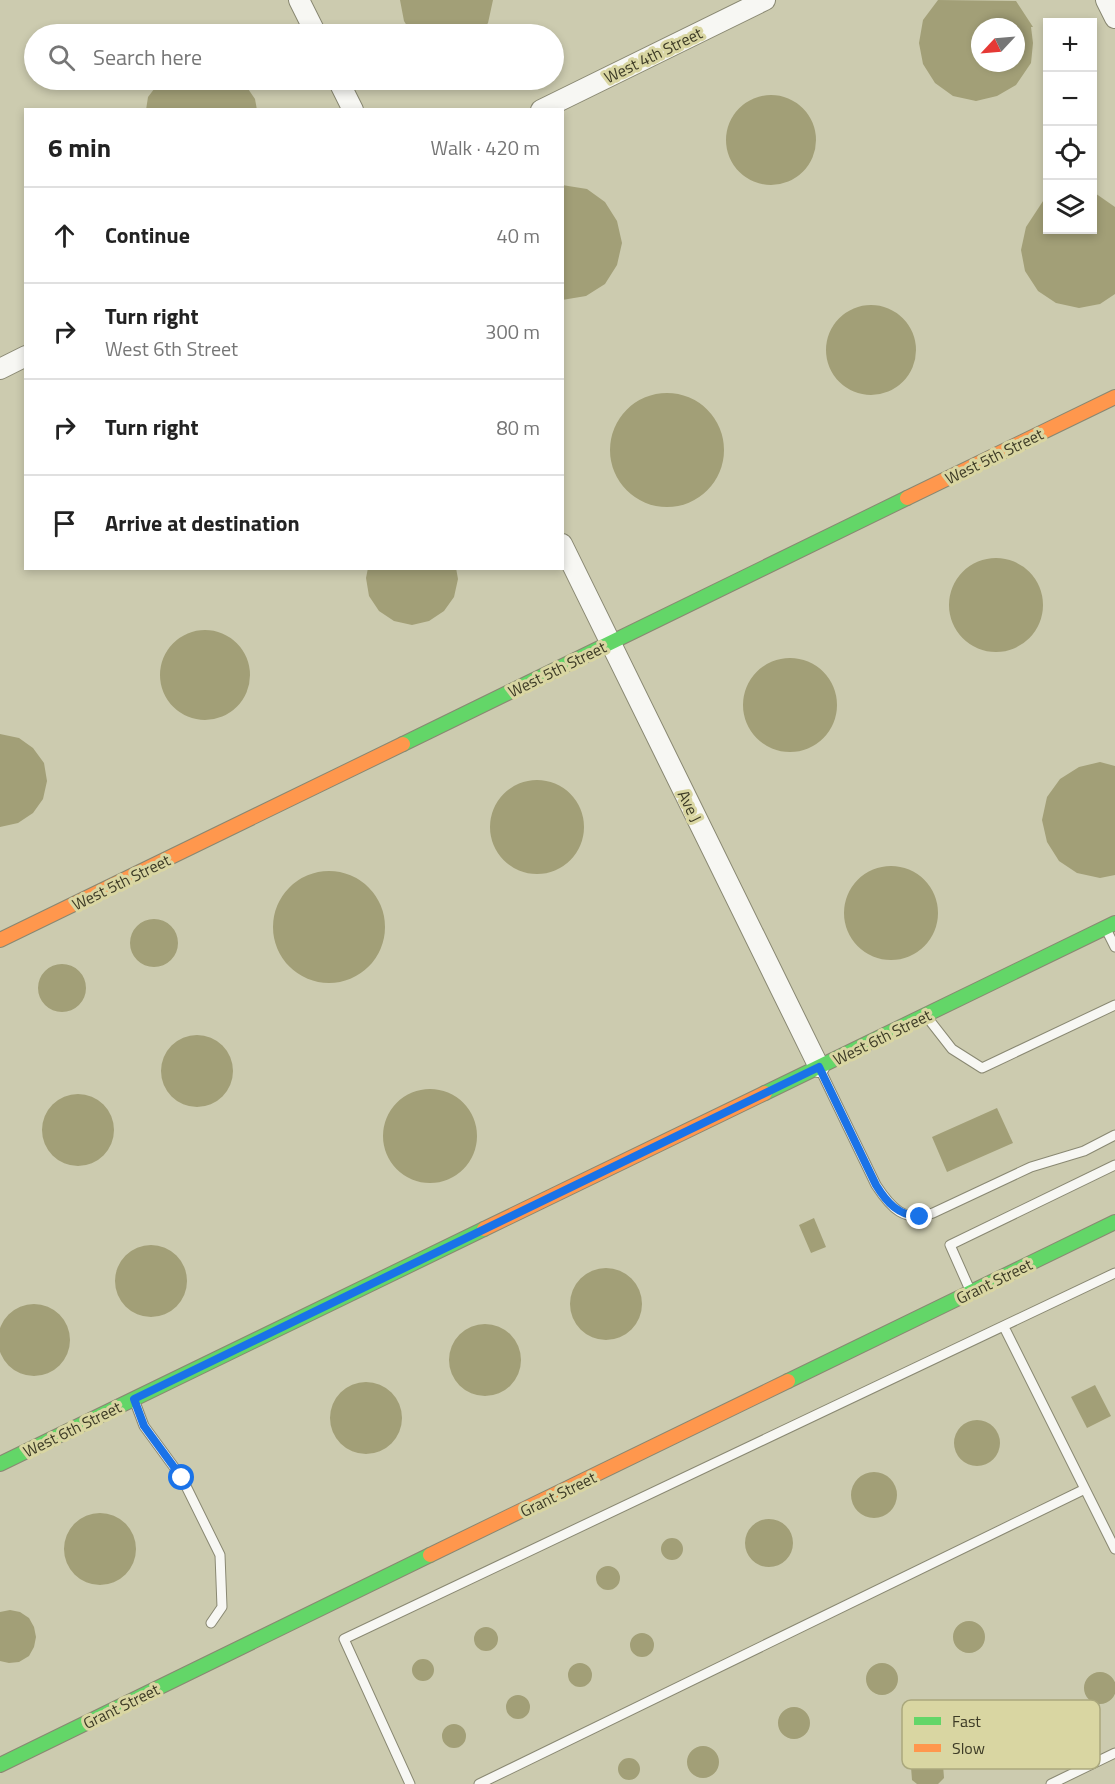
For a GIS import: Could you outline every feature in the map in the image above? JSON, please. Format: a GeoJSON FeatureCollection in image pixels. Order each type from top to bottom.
{"type":"FeatureCollection","features":[{"type":"Feature","properties":{"kind":"street"},"geometry":{"type":"LineString","coordinates":[[299,0],[311,24]]}},
{"type":"Feature","properties":{"kind":"street","name":"West 4th Street"},"geometry":{"type":"LineString","coordinates":[[545,108],[765,0]]}},
{"type":"Feature","properties":{"kind":"street"},"geometry":{"type":"LineString","coordinates":[[1106,0],[1115,18]]}},
{"type":"Feature","properties":{"kind":"street"},"geometry":{"type":"LineString","coordinates":[[343,90],[352,108]]}},
{"type":"Feature","properties":{"kind":"street"},"geometry":{"type":"LineString","coordinates":[[0,369],[24,357]]}},
{"type":"Feature","properties":{"kind":"street","name":"West 5th Street"},"geometry":{"type":"LineString","coordinates":[[0,940],[1115,397]]}},
{"type":"Feature","properties":{"kind":"street","name":"Ave J"},"geometry":{"type":"LineString","coordinates":[[564,548],[819,1067]]}},
{"type":"Feature","properties":{"kind":"street","name":"West 6th Street"},"geometry":{"type":"LineString","coordinates":[[0,1464],[1110,925]]}},
{"type":"Feature","properties":{"kind":"street","name":"Grant Street"},"geometry":{"type":"LineString","coordinates":[[0,1765],[1115,1222]]}},
{"type":"Feature","properties":{"kind":"lane"},"geometry":{"type":"LineString","coordinates":[[1110,925],[1115,947]]}},
{"type":"Feature","properties":{"kind":"lane"},"geometry":{"type":"LineString","coordinates":[[925,1015],[951,1049],[982,1068],[1115,1005]]}},
{"type":"Feature","properties":{"kind":"lane"},"geometry":{"type":"LineString","coordinates":[[819,1067],[876,1185],[889,1204],[907,1216],[920,1217],[933,1213],[1031,1167],[1084,1151],[1115,1135]]}},
{"type":"Feature","properties":{"kind":"lane"},"geometry":{"type":"LineString","coordinates":[[971,1292],[951,1245],[1115,1165]]}},
{"type":"Feature","properties":{"kind":"lane"},"geometry":{"type":"LineString","coordinates":[[410,1784],[344,1639],[1115,1273]]}},
{"type":"Feature","properties":{"kind":"lane"},"geometry":{"type":"LineString","coordinates":[[1004,1327],[1115,1549]]}},
{"type":"Feature","properties":{"kind":"lane"},"geometry":{"type":"LineString","coordinates":[[134,1399],[144,1426],[182,1478],[220,1555],[222,1607],[211,1623]]}},
{"type":"Feature","properties":{"kind":"lane"},"geometry":{"type":"LineString","coordinates":[[479,1784],[1085,1489]]}},
{"type":"Feature","properties":{"kind":"lane"},"geometry":{"type":"LineString","coordinates":[[1100,1760],[1115,1753]]}},
{"type":"Feature","properties":{"kind":"lane"},"geometry":{"type":"LineString","coordinates":[[1051,1784],[1082,1769]]}},
{"type":"Feature","properties":{"kind":"building"},"geometry":{"type":"Polygon","coordinates":[[[400,0],[493,0],[487,24],[406,24],[400,0]]]}},
{"type":"Feature","properties":{"kind":"building"},"geometry":{"type":"Polygon","coordinates":[[[938,0],[1016,1],[1033,27],[1031,27],[1033,43],[1031,63],[1025,72],[1025,18],[971,18],[971,72],[1025,72],[1016,85],[997,96],[976,101],[953,96],[935,83],[923,64],[919,43],[923,20],[938,0]]]}},
{"type":"Feature","properties":{"kind":"building"},"geometry":{"type":"Polygon","coordinates":[[[153,90],[249,90],[255,99],[257,108],[146,108],[148,97],[153,90]]]}},
{"type":"Feature","properties":{"kind":"building"},"geometry":{"type":"Polygon","coordinates":[[[762,95],[780,95],[796,102],[809,115],[816,131],[816,149],[809,165],[796,178],[780,185],[762,185],[746,178],[733,165],[726,149],[726,131],[733,115],[746,102],[762,95]]]}},
{"type":"Feature","properties":{"kind":"building"},"geometry":{"type":"Polygon","coordinates":[[[564,185],[587,189],[605,202],[617,221],[622,243],[617,265],[605,284],[586,296],[564,300],[564,185]]]}},
{"type":"Feature","properties":{"kind":"building"},"geometry":{"type":"Polygon","coordinates":[[[1097,194],[1115,207],[1115,294],[1100,304],[1079,308],[1056,303],[1038,291],[1025,271],[1021,250],[1026,227],[1043,201],[1043,234],[1097,234],[1097,194]]]}},
{"type":"Feature","properties":{"kind":"building"},"geometry":{"type":"Polygon","coordinates":[[[862,305],[880,305],[896,312],[909,325],[916,341],[916,359],[909,375],[896,388],[880,395],[862,395],[846,388],[833,375],[826,359],[826,341],[833,325],[846,312],[862,305]]]}},
{"type":"Feature","properties":{"kind":"building"},"geometry":{"type":"Polygon","coordinates":[[[667,393],[689,397],[707,410],[720,428],[724,450],[720,472],[707,490],[689,503],[667,507],[645,503],[627,490],[614,472],[610,450],[614,428],[627,410],[645,397],[667,393]]]}},
{"type":"Feature","properties":{"kind":"building"},"geometry":{"type":"Polygon","coordinates":[[[996,558],[1014,562],[1029,572],[1039,587],[1043,605],[1039,623],[1029,638],[1014,648],[996,652],[978,648],[963,638],[953,623],[949,605],[953,587],[963,572],[978,562],[996,558]]]}},
{"type":"Feature","properties":{"kind":"building"},"geometry":{"type":"Polygon","coordinates":[[[368,570],[456,570],[458,579],[454,597],[444,611],[429,621],[412,625],[394,621],[379,611],[369,596],[366,578],[368,570]]]}},
{"type":"Feature","properties":{"kind":"building"},"geometry":{"type":"Polygon","coordinates":[[[196,630],[214,630],[230,637],[243,650],[250,666],[250,684],[243,700],[230,713],[214,720],[196,720],[180,713],[167,700],[160,684],[160,666],[167,650],[180,637],[196,630]]]}},
{"type":"Feature","properties":{"kind":"building"},"geometry":{"type":"Polygon","coordinates":[[[790,658],[808,662],[823,672],[833,687],[837,705],[833,723],[823,738],[808,748],[790,752],[772,748],[757,738],[747,723],[743,705],[747,687],[757,672],[772,662],[790,658]]]}},
{"type":"Feature","properties":{"kind":"building"},"geometry":{"type":"Polygon","coordinates":[[[0,734],[19,738],[33,748],[44,763],[47,781],[43,799],[33,813],[18,823],[0,827],[0,734]]]}},
{"type":"Feature","properties":{"kind":"building"},"geometry":{"type":"Polygon","coordinates":[[[1100,762],[1115,766],[1115,875],[1100,878],[1077,873],[1059,861],[1047,842],[1042,820],[1047,797],[1060,779],[1079,767],[1100,762]]]}},
{"type":"Feature","properties":{"kind":"building"},"geometry":{"type":"Polygon","coordinates":[[[537,780],[555,784],[570,794],[580,809],[584,827],[580,845],[570,860],[555,870],[537,874],[519,870],[504,860],[494,845],[490,827],[494,809],[504,794],[519,784],[537,780]]]}},
{"type":"Feature","properties":{"kind":"building"},"geometry":{"type":"Polygon","coordinates":[[[891,866],[909,870],[924,880],[934,895],[938,913],[934,931],[924,946],[909,956],[891,960],[873,956],[858,946],[848,931],[844,913],[848,895],[858,880],[873,870],[891,866]]]}},
{"type":"Feature","properties":{"kind":"building"},"geometry":{"type":"Polygon","coordinates":[[[329,871],[351,875],[369,887],[381,905],[385,927],[381,949],[369,967],[351,979],[329,983],[307,979],[289,967],[277,949],[273,927],[277,905],[289,887],[307,875],[329,871]]]}},
{"type":"Feature","properties":{"kind":"building"},"geometry":{"type":"Polygon","coordinates":[[[149,919],[159,919],[171,926],[178,938],[178,948],[171,960],[159,967],[149,967],[134,956],[130,948],[130,938],[141,923],[149,919]]]}},
{"type":"Feature","properties":{"kind":"building"},"geometry":{"type":"Polygon","coordinates":[[[57,964],[67,964],[79,971],[86,983],[86,993],[79,1005],[67,1012],[57,1012],[42,1001],[38,993],[38,983],[49,968],[57,964]]]}},
{"type":"Feature","properties":{"kind":"building"},"geometry":{"type":"Polygon","coordinates":[[[197,1035],[211,1038],[223,1045],[230,1057],[233,1071],[230,1085],[223,1097],[211,1104],[197,1107],[183,1104],[171,1097],[164,1085],[161,1071],[164,1057],[171,1045],[183,1038],[197,1035]]]}},
{"type":"Feature","properties":{"kind":"building"},"geometry":{"type":"Polygon","coordinates":[[[430,1089],[448,1093],[463,1103],[473,1118],[477,1136],[473,1154],[463,1169],[448,1179],[430,1183],[412,1179],[397,1169],[387,1154],[383,1136],[387,1118],[397,1103],[412,1093],[430,1089]]]}},
{"type":"Feature","properties":{"kind":"building"},"geometry":{"type":"Polygon","coordinates":[[[78,1094],[92,1097],[104,1104],[111,1116],[114,1130],[111,1144],[104,1156],[92,1163],[78,1166],[64,1163],[52,1156],[45,1144],[42,1130],[45,1116],[52,1104],[64,1097],[78,1094]]]}},
{"type":"Feature","properties":{"kind":"building"},"geometry":{"type":"Polygon","coordinates":[[[997,1108],[1013,1143],[947,1172],[932,1137],[997,1108]]]}},
{"type":"Feature","properties":{"kind":"building"},"geometry":{"type":"Polygon","coordinates":[[[814,1218],[826,1247],[811,1253],[799,1225],[814,1218]]]}},
{"type":"Feature","properties":{"kind":"building"},"geometry":{"type":"Polygon","coordinates":[[[151,1245],[165,1248],[177,1255],[184,1267],[187,1281],[184,1295],[177,1307],[165,1314],[151,1317],[137,1314],[125,1307],[118,1295],[115,1281],[118,1267],[125,1255],[137,1248],[151,1245]]]}},
{"type":"Feature","properties":{"kind":"building"},"geometry":{"type":"Polygon","coordinates":[[[606,1268],[626,1274],[636,1284],[642,1304],[636,1324],[626,1334],[606,1340],[586,1334],[576,1324],[570,1304],[576,1284],[586,1274],[606,1268]]]}},
{"type":"Feature","properties":{"kind":"building"},"geometry":{"type":"Polygon","coordinates":[[[27,1305],[41,1305],[54,1310],[64,1320],[69,1333],[69,1347],[64,1360],[54,1370],[41,1375],[27,1375],[14,1370],[4,1360],[-1,1347],[-1,1333],[4,1320],[14,1310],[27,1305]]]}},
{"type":"Feature","properties":{"kind":"building"},"geometry":{"type":"Polygon","coordinates":[[[485,1324],[505,1330],[515,1340],[521,1360],[515,1380],[505,1390],[485,1396],[465,1390],[455,1380],[449,1360],[455,1340],[465,1330],[485,1324]]]}},
{"type":"Feature","properties":{"kind":"building"},"geometry":{"type":"Polygon","coordinates":[[[366,1382],[386,1388],[396,1398],[402,1418],[396,1438],[386,1448],[366,1454],[346,1448],[336,1438],[330,1418],[336,1398],[346,1388],[366,1382]]]}},
{"type":"Feature","properties":{"kind":"building"},"geometry":{"type":"Polygon","coordinates":[[[1095,1385],[1111,1416],[1087,1428],[1071,1397],[1095,1385]]]}},
{"type":"Feature","properties":{"kind":"building"},"geometry":{"type":"Polygon","coordinates":[[[977,1420],[993,1427],[1000,1443],[993,1459],[977,1466],[961,1459],[954,1443],[961,1427],[977,1420]]]}},
{"type":"Feature","properties":{"kind":"building"},"geometry":{"type":"Polygon","coordinates":[[[874,1472],[890,1479],[897,1495],[890,1511],[874,1518],[858,1511],[851,1495],[858,1479],[874,1472]]]}},
{"type":"Feature","properties":{"kind":"building"},"geometry":{"type":"Polygon","coordinates":[[[100,1513],[120,1519],[130,1529],[136,1549],[130,1569],[120,1579],[100,1585],[80,1579],[70,1569],[64,1549],[70,1529],[80,1519],[100,1513]]]}},
{"type":"Feature","properties":{"kind":"building"},"geometry":{"type":"Polygon","coordinates":[[[769,1519],[786,1526],[793,1543],[786,1560],[769,1567],[752,1560],[745,1543],[752,1526],[769,1519]]]}},
{"type":"Feature","properties":{"kind":"building"},"geometry":{"type":"Polygon","coordinates":[[[672,1538],[680,1541],[683,1549],[680,1557],[672,1560],[664,1557],[661,1549],[664,1541],[672,1538]]]}},
{"type":"Feature","properties":{"kind":"building"},"geometry":{"type":"Polygon","coordinates":[[[608,1566],[617,1569],[620,1578],[617,1587],[608,1590],[599,1587],[596,1578],[599,1569],[608,1566]]]}},
{"type":"Feature","properties":{"kind":"building"},"geometry":{"type":"Polygon","coordinates":[[[10,1610],[20,1612],[29,1618],[36,1637],[29,1656],[19,1662],[9,1663],[0,1661],[0,1612],[10,1610]]]}},
{"type":"Feature","properties":{"kind":"building"},"geometry":{"type":"Polygon","coordinates":[[[969,1621],[981,1625],[985,1637],[981,1649],[969,1653],[957,1649],[953,1637],[957,1625],[969,1621]]]}},
{"type":"Feature","properties":{"kind":"building"},"geometry":{"type":"Polygon","coordinates":[[[486,1627],[494,1631],[498,1639],[494,1647],[486,1651],[478,1647],[474,1639],[478,1631],[486,1627]]]}},
{"type":"Feature","properties":{"kind":"building"},"geometry":{"type":"Polygon","coordinates":[[[642,1633],[651,1636],[654,1645],[651,1654],[642,1657],[633,1654],[630,1645],[633,1636],[642,1633]]]}},
{"type":"Feature","properties":{"kind":"building"},"geometry":{"type":"Polygon","coordinates":[[[419,1659],[427,1659],[434,1666],[434,1674],[427,1681],[419,1681],[412,1674],[412,1666],[419,1659]]]}},
{"type":"Feature","properties":{"kind":"building"},"geometry":{"type":"Polygon","coordinates":[[[580,1663],[589,1666],[592,1675],[589,1684],[580,1687],[571,1684],[568,1675],[571,1666],[580,1663]]]}},
{"type":"Feature","properties":{"kind":"building"},"geometry":{"type":"Polygon","coordinates":[[[882,1663],[894,1667],[898,1679],[894,1691],[882,1695],[870,1691],[866,1679],[870,1667],[882,1663]]]}},
{"type":"Feature","properties":{"kind":"building"},"geometry":{"type":"Polygon","coordinates":[[[1100,1672],[1106,1673],[1112,1676],[1115,1682],[1115,1694],[1112,1700],[1100,1704],[1100,1700],[1088,1700],[1084,1688],[1088,1676],[1100,1672]]]}},
{"type":"Feature","properties":{"kind":"building"},"geometry":{"type":"Polygon","coordinates":[[[518,1695],[526,1699],[530,1707],[526,1715],[518,1719],[510,1715],[506,1707],[510,1699],[518,1695]]]}},
{"type":"Feature","properties":{"kind":"building"},"geometry":{"type":"Polygon","coordinates":[[[794,1707],[806,1711],[810,1723],[806,1735],[794,1739],[782,1735],[778,1723],[782,1711],[794,1707]]]}},
{"type":"Feature","properties":{"kind":"building"},"geometry":{"type":"Polygon","coordinates":[[[454,1724],[462,1728],[466,1736],[462,1744],[454,1748],[446,1744],[442,1736],[446,1728],[454,1724]]]}},
{"type":"Feature","properties":{"kind":"building"},"geometry":{"type":"Polygon","coordinates":[[[703,1746],[715,1750],[719,1762],[715,1774],[703,1778],[691,1774],[687,1762],[691,1750],[703,1746]]]}},
{"type":"Feature","properties":{"kind":"building"},"geometry":{"type":"Polygon","coordinates":[[[629,1758],[639,1765],[640,1769],[633,1779],[629,1780],[619,1773],[618,1769],[625,1759],[629,1758]]]}},
{"type":"Feature","properties":{"kind":"building"},"geometry":{"type":"Polygon","coordinates":[[[911,1769],[943,1769],[944,1778],[938,1784],[917,1784],[912,1780],[911,1769]]]}},
{"type":"Feature","properties":{"kind":"traffic: fast"},"geometry":{"type":"LineString","coordinates":[[403,744],[907,498]]}},
{"type":"Feature","properties":{"kind":"traffic: fast"},"geometry":{"type":"LineString","coordinates":[[765,1093],[1115,923]]}},
{"type":"Feature","properties":{"kind":"traffic: fast"},"geometry":{"type":"LineString","coordinates":[[788,1381],[1115,1222]]}},
{"type":"Feature","properties":{"kind":"traffic: fast"},"geometry":{"type":"LineString","coordinates":[[0,1464],[484,1229]]}},
{"type":"Feature","properties":{"kind":"traffic: fast"},"geometry":{"type":"LineString","coordinates":[[0,1765],[430,1555]]}},
{"type":"Feature","properties":{"kind":"traffic: slow"},"geometry":{"type":"LineString","coordinates":[[907,498],[1115,397]]}},
{"type":"Feature","properties":{"kind":"traffic: slow"},"geometry":{"type":"LineString","coordinates":[[0,940],[403,744]]}},
{"type":"Feature","properties":{"kind":"traffic: slow"},"geometry":{"type":"LineString","coordinates":[[484,1229],[765,1093]]}},
{"type":"Feature","properties":{"kind":"traffic: slow"},"geometry":{"type":"LineString","coordinates":[[430,1555],[788,1381]]}},
{"type":"Feature","properties":{"kind":"route"},"geometry":{"type":"LineString","coordinates":[[182,1478],[144,1426],[134,1399],[819,1067],[885,1199],[907,1216],[920,1217]]}}]}
